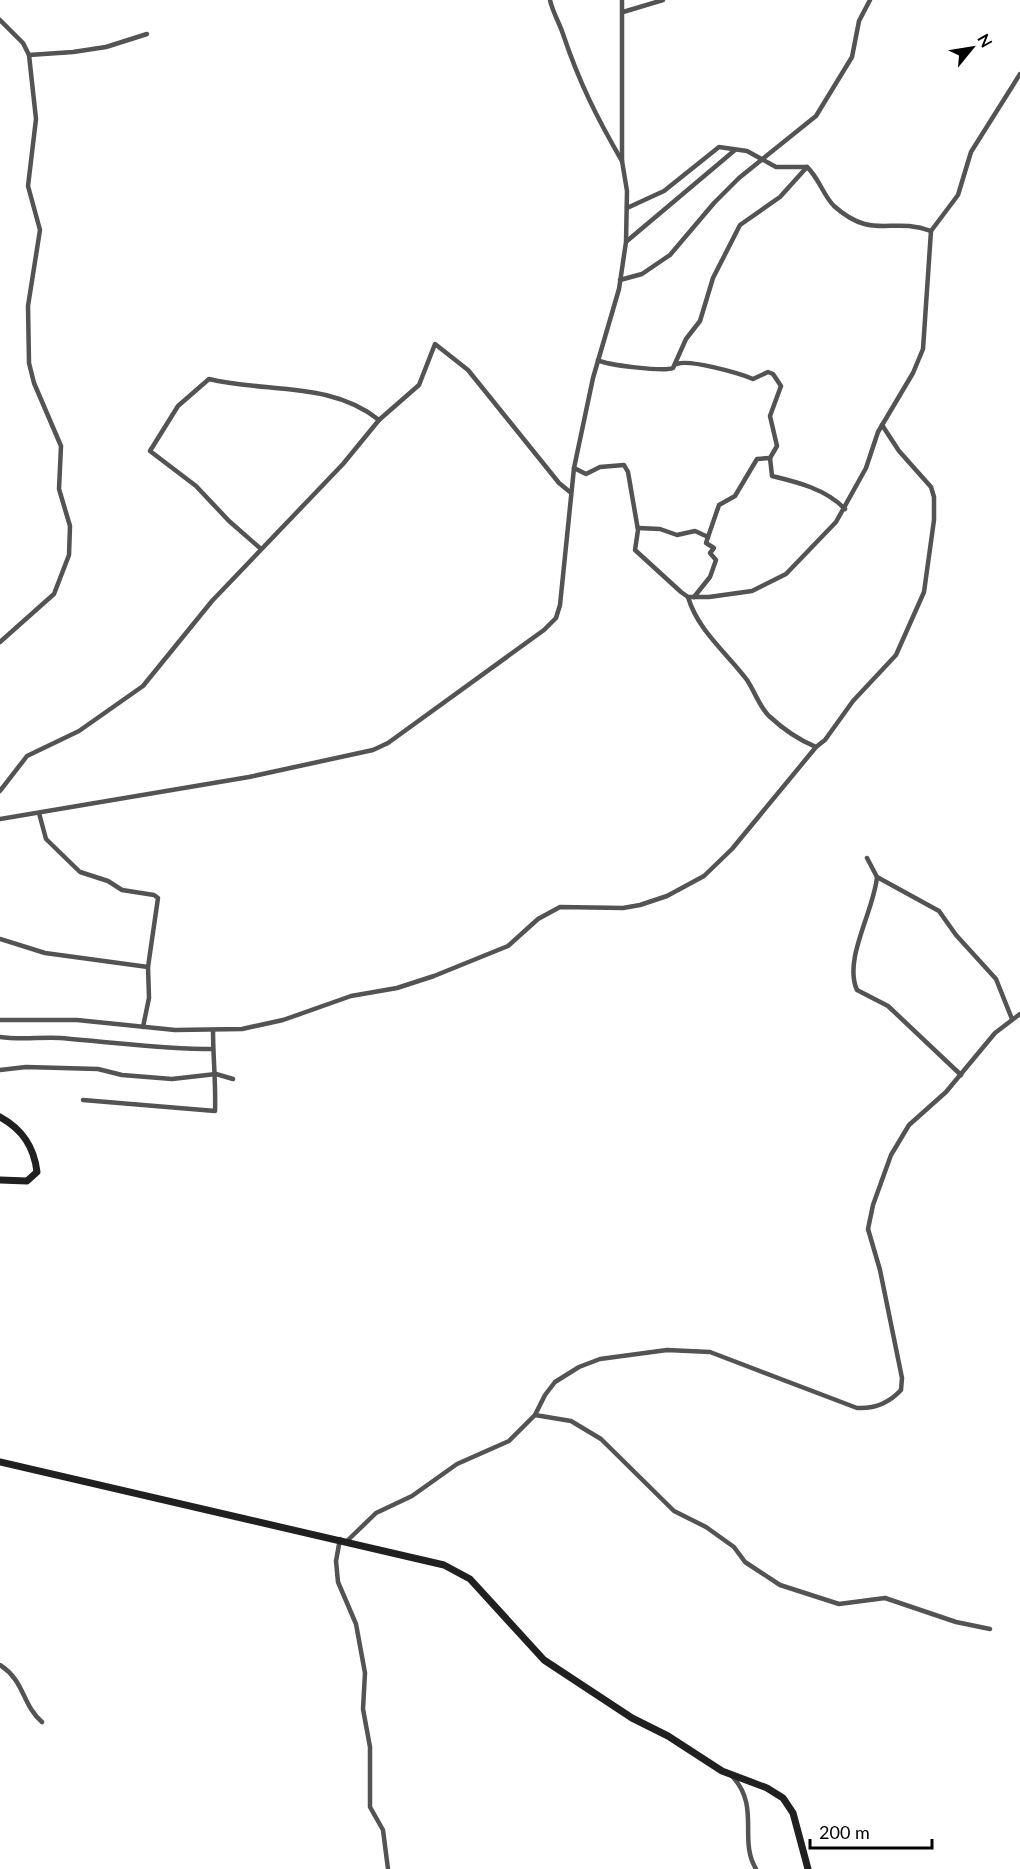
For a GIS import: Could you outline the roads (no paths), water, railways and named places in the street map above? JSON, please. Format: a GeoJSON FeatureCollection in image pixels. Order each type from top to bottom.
{"type":"FeatureCollection","features":[{"type":"Feature","properties":{"kind":"main road"},"geometry":{"type":"LineString","coordinates":[[0,1117],[25,1136],[33,1152],[37,1172],[27,1181],[0,1180]]}},
{"type":"Feature","properties":{"kind":"main road"},"geometry":{"type":"LineString","coordinates":[[0,1462],[343,1540],[456,1570],[470,1579],[544,1660],[632,1718],[668,1736],[732,1776],[767,1788],[788,1803],[808,1869]]}},
{"type":"Feature","properties":{"kind":"street"},"geometry":{"type":"LineString","coordinates":[[550,0],[553,15],[563,33],[574,71],[622,161]]}},
{"type":"Feature","properties":{"kind":"street"},"geometry":{"type":"LineString","coordinates":[[0,819],[328,762],[373,750],[388,743],[544,630],[556,618],[560,605],[574,468],[598,360],[621,280],[626,242],[627,208],[622,161],[622,0]]}},
{"type":"Feature","properties":{"kind":"street"},"geometry":{"type":"LineString","coordinates":[[623,12],[663,0]]}},
{"type":"Feature","properties":{"kind":"street"},"geometry":{"type":"LineString","coordinates":[[621,280],[642,274],[670,255],[714,203],[763,159],[810,122],[828,98],[852,57],[859,21],[870,0]]}},
{"type":"Feature","properties":{"kind":"street"},"geometry":{"type":"LineString","coordinates":[[0,20],[22,43],[28,55],[36,119],[28,186],[40,231],[28,306],[29,363],[34,383],[61,446],[59,489],[67,507],[70,542],[63,576],[54,594],[0,642]]}},
{"type":"Feature","properties":{"kind":"street"},"geometry":{"type":"LineString","coordinates":[[28,55],[73,52],[106,46],[147,34]]}},
{"type":"Feature","properties":{"kind":"street"},"geometry":{"type":"LineString","coordinates":[[691,597],[752,591],[786,574],[824,537],[845,509],[866,468],[882,425],[913,373],[923,349],[932,231],[958,195],[971,152],[1020,74]]}},
{"type":"Feature","properties":{"kind":"street"},"geometry":{"type":"LineString","coordinates":[[627,208],[664,191],[719,147],[747,152],[776,168],[807,167]]}},
{"type":"Feature","properties":{"kind":"street"},"geometry":{"type":"LineString","coordinates":[[626,242],[735,150]]}},
{"type":"Feature","properties":{"kind":"street"},"geometry":{"type":"LineString","coordinates":[[807,167],[831,202],[850,218],[877,228],[912,225],[932,231]]}},
{"type":"Feature","properties":{"kind":"street"},"geometry":{"type":"LineString","coordinates":[[677,364],[686,339],[700,321],[713,278],[719,270],[726,247],[740,225],[780,197],[807,167]]}},
{"type":"Feature","properties":{"kind":"street"},"geometry":{"type":"LineString","coordinates":[[0,791],[27,756],[79,731],[144,687],[182,636],[261,549],[343,464],[379,420],[419,385],[435,344],[468,370],[559,483],[570,492]]}},
{"type":"Feature","properties":{"kind":"street"},"geometry":{"type":"LineString","coordinates":[[598,360],[604,364],[623,363],[654,370],[669,370],[685,361],[699,367],[734,371],[753,379],[768,372],[773,374],[780,382],[781,390],[774,401],[770,416],[777,446],[770,458],[772,476],[797,482],[825,494],[845,509]]}},
{"type":"Feature","properties":{"kind":"street"},"geometry":{"type":"LineString","coordinates":[[261,549],[229,521],[196,486],[150,451],[182,402],[209,379],[231,384],[330,394],[355,404],[379,420]]}},
{"type":"Feature","properties":{"kind":"street"},"geometry":{"type":"LineString","coordinates":[[0,1020],[77,1020],[143,1027],[213,1030],[242,1029],[267,1024],[351,996],[397,988],[434,976],[508,946],[538,919],[560,907],[623,908],[649,902],[682,889],[705,876],[732,849],[816,747],[825,740],[853,701],[896,655],[924,592],[934,520],[934,497],[931,487],[898,452],[882,425]]}},
{"type":"Feature","properties":{"kind":"street"},"geometry":{"type":"LineString","coordinates":[[691,597],[710,577],[716,560],[710,553],[714,548],[706,543],[718,506],[735,496],[757,459],[770,458]]}},
{"type":"Feature","properties":{"kind":"street"},"geometry":{"type":"LineString","coordinates":[[574,468],[586,474],[600,467],[624,465],[628,472],[638,528],[635,550],[637,555],[691,597],[707,635],[727,654],[745,678],[763,710],[782,727],[816,747]]}},
{"type":"Feature","properties":{"kind":"street"},"geometry":{"type":"LineString","coordinates":[[638,528],[660,529],[677,535],[695,531],[708,537]]}},
{"type":"Feature","properties":{"kind":"street"},"geometry":{"type":"LineString","coordinates":[[39,813],[46,838],[80,872],[108,881],[122,890],[154,895],[158,898],[148,966],[149,998],[143,1027]]}},
{"type":"Feature","properties":{"kind":"street"},"geometry":{"type":"LineString","coordinates":[[867,858],[877,877],[939,911],[956,935],[996,979],[1012,1019]]}},
{"type":"Feature","properties":{"kind":"street"},"geometry":{"type":"LineString","coordinates":[[877,877],[855,952],[854,983],[856,990],[888,1006],[961,1075]]}},
{"type":"Feature","properties":{"kind":"street"},"geometry":{"type":"LineString","coordinates":[[0,939],[45,953],[148,966]]}},
{"type":"Feature","properties":{"kind":"street"},"geometry":{"type":"LineString","coordinates":[[388,1869],[383,1830],[370,1807],[370,1747],[363,1708],[365,1673],[356,1624],[338,1582],[336,1562],[343,1540],[376,1513],[411,1496],[457,1464],[509,1441],[535,1415],[550,1387],[579,1367],[624,1354],[678,1349],[722,1355],[857,1408],[875,1407],[891,1399],[901,1390],[902,1378],[880,1270],[868,1229],[871,1211],[891,1155],[909,1125],[937,1102],[987,1042],[1020,1014]]}},
{"type":"Feature","properties":{"kind":"street"},"geometry":{"type":"LineString","coordinates":[[82,1100],[215,1111],[216,1074],[213,1030]]}},
{"type":"Feature","properties":{"kind":"street"},"geometry":{"type":"LineString","coordinates":[[0,1036],[21,1040],[57,1038],[151,1048],[213,1049]]}},
{"type":"Feature","properties":{"kind":"street"},"geometry":{"type":"LineString","coordinates":[[0,1070],[26,1066],[99,1069],[122,1075],[172,1078],[216,1074],[233,1079]]}},
{"type":"Feature","properties":{"kind":"street"},"geometry":{"type":"LineString","coordinates":[[535,1415],[572,1421],[601,1439],[674,1511],[713,1532],[734,1547],[745,1562],[780,1585],[839,1604],[885,1598],[956,1622],[990,1629]]}},
{"type":"Feature","properties":{"kind":"street"},"geometry":{"type":"LineString","coordinates":[[0,1665],[17,1680],[24,1690],[28,1709],[42,1722]]}},
{"type":"Feature","properties":{"kind":"street"},"geometry":{"type":"LineString","coordinates":[[732,1776],[744,1789],[748,1800],[750,1851],[756,1869]]}}]}
